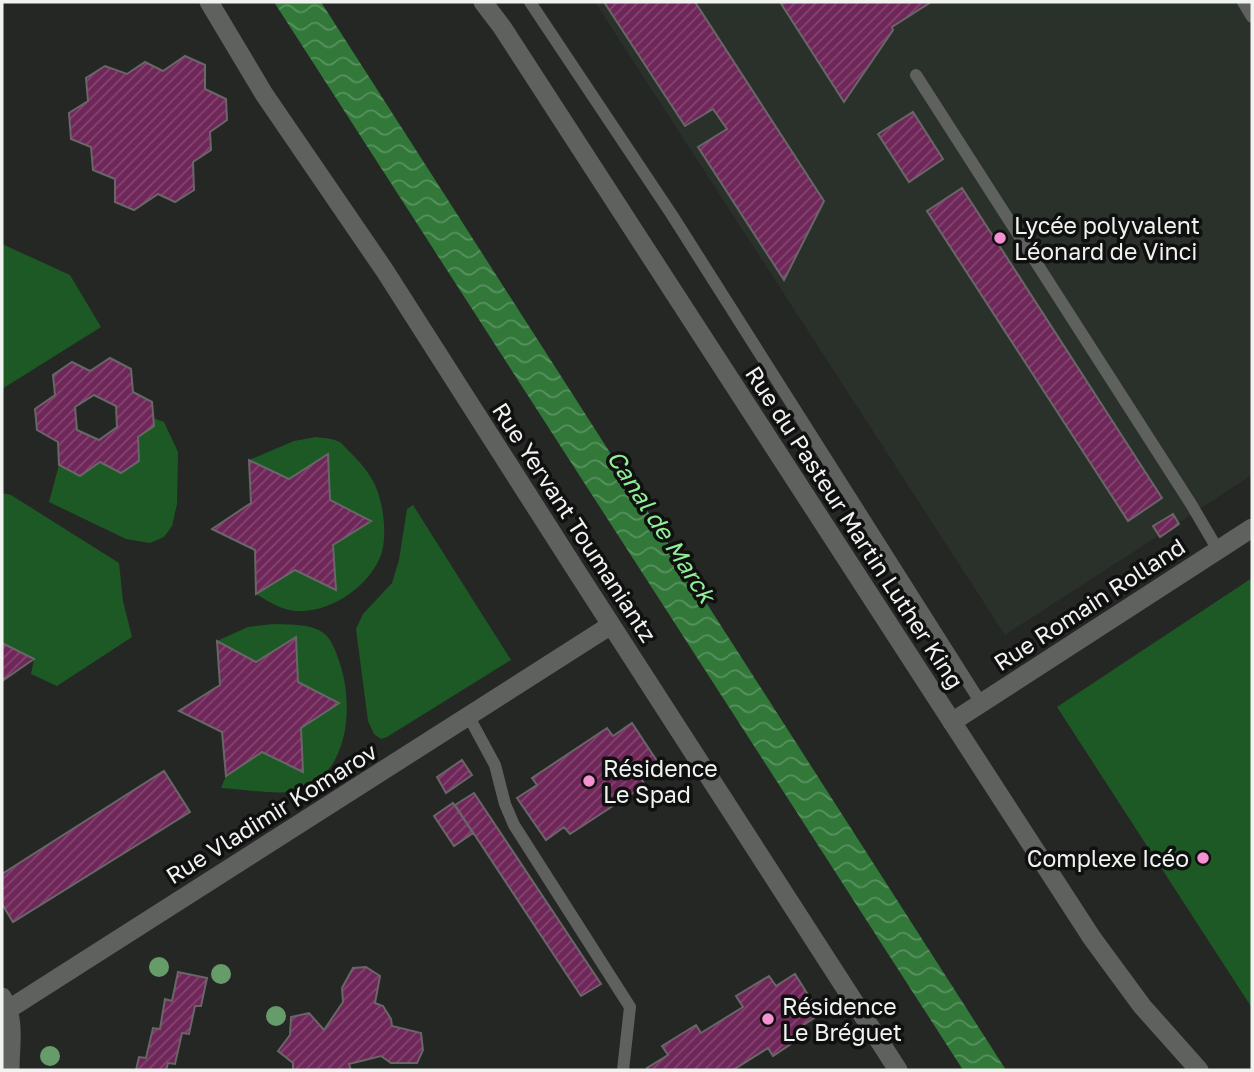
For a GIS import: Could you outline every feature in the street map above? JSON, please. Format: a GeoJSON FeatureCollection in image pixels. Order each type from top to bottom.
{"type":"FeatureCollection","features":[{"type":"Feature","properties":{"kind":"street","name":"Rue Yervant Toumaniantz"},"geometry":{"type":"LineString","coordinates":[[209,2],[264,94],[385,271],[898,1070]]}},
{"type":"Feature","properties":{"kind":"street","name":"Rue du Pasteur Martin Luther King"},"geometry":{"type":"LineString","coordinates":[[483,2],[1111,965],[1142,1006],[1199,1070]]}},
{"type":"Feature","properties":{"kind":"street","name":"Rue Romain Rolland"},"geometry":{"type":"LineString","coordinates":[[952,722],[1252,528]]}},
{"type":"Feature","properties":{"kind":"street","name":"Rue Vladimir Komarov"},"geometry":{"type":"LineString","coordinates":[[10,1070],[11,1021],[6,1003],[237,863],[611,625]]}},
{"type":"Feature","properties":{"kind":"lane"},"geometry":{"type":"LineString","coordinates":[[530,2],[672,215],[981,703]]}},
{"type":"Feature","properties":{"kind":"lane"},"geometry":{"type":"LineString","coordinates":[[1243,2],[1252,16]]}},
{"type":"Feature","properties":{"kind":"lane"},"geometry":{"type":"LineString","coordinates":[[916,75],[1218,550]]}},
{"type":"Feature","properties":{"kind":"lane"},"geometry":{"type":"LineString","coordinates":[[469,717],[495,765],[505,804],[514,825],[630,1007],[623,1070]]}},
{"type":"Feature","properties":{"kind":"shaded area","name":"Lycée polyvalent Léonard de Vinci"},"geometry":{"type":"Polygon","coordinates":[[[595,2],[1252,2],[1252,475],[1005,635],[595,2]]]}},
{"type":"Feature","properties":{"kind":"shaded area"},"geometry":{"type":"Polygon","coordinates":[[[2,244],[70,275],[101,327],[2,389],[2,244]]]}},
{"type":"Feature","properties":{"kind":"shaded area"},"geometry":{"type":"Polygon","coordinates":[[[153,418],[164,422],[178,452],[177,504],[172,526],[164,537],[150,543],[126,539],[49,502],[59,465],[80,476],[100,462],[121,472],[138,437],[153,418]]]}},
{"type":"Feature","properties":{"kind":"shaded area"},"geometry":{"type":"Polygon","coordinates":[[[316,437],[340,443],[371,477],[382,507],[383,547],[376,566],[349,594],[313,610],[295,611],[277,606],[256,594],[295,570],[336,589],[333,545],[371,521],[330,500],[328,455],[289,479],[249,460],[294,441],[316,437]]]}},
{"type":"Feature","properties":{"kind":"shaded area"},"geometry":{"type":"Polygon","coordinates":[[[2,493],[11,495],[119,563],[123,601],[132,637],[57,686],[31,674],[34,659],[2,643],[2,493]]]}},
{"type":"Feature","properties":{"kind":"shaded area"},"geometry":{"type":"Polygon","coordinates":[[[413,505],[511,660],[381,739],[374,734],[368,721],[356,629],[363,614],[392,583],[399,560],[407,509],[413,505]]]}},
{"type":"Feature","properties":{"kind":"shaded area","name":"Complexe Icéo"},"geometry":{"type":"Polygon","coordinates":[[[1252,578],[1252,1008],[1057,707],[1252,578]]]}},
{"type":"Feature","properties":{"kind":"shaded area"},"geometry":{"type":"Polygon","coordinates":[[[274,624],[314,628],[331,641],[338,657],[347,699],[344,736],[329,769],[317,781],[301,790],[273,792],[221,788],[226,776],[262,752],[303,772],[301,728],[339,703],[298,682],[296,637],[256,662],[217,641],[248,627],[274,624]]]}},
{"type":"Feature","properties":{"kind":"water"},"geometry":{"type":"Polygon","coordinates":[[[274,2],[321,2],[1006,1070],[963,1070],[274,2]]]}},
{"type":"Feature","properties":{"kind":"building"},"geometry":{"type":"Polygon","coordinates":[[[604,2],[695,2],[824,201],[784,280],[698,147],[727,129],[713,109],[685,126],[604,2]]]}},
{"type":"Feature","properties":{"kind":"building"},"geometry":{"type":"Polygon","coordinates":[[[780,2],[931,2],[892,27],[893,30],[844,102],[780,2]]]}},
{"type":"Feature","properties":{"kind":"building"},"geometry":{"type":"Polygon","coordinates":[[[185,56],[205,65],[205,89],[226,99],[227,120],[210,132],[211,150],[193,162],[194,190],[175,202],[158,194],[134,210],[115,202],[115,179],[93,170],[91,147],[71,139],[69,113],[88,101],[86,78],[105,66],[127,74],[145,62],[163,71],[185,56]]]}},
{"type":"Feature","properties":{"kind":"building"},"geometry":{"type":"Polygon","coordinates":[[[913,112],[943,159],[909,182],[878,134],[913,112]]]}},
{"type":"Feature","properties":{"kind":"building"},"geometry":{"type":"Polygon","coordinates":[[[962,188],[1162,498],[1128,521],[927,211],[962,188]]]}},
{"type":"Feature","properties":{"kind":"building"},"geometry":{"type":"Polygon","coordinates":[[[110,358],[131,369],[133,392],[152,402],[154,426],[138,437],[139,461],[121,473],[100,462],[80,476],[59,465],[58,442],[37,430],[35,409],[55,395],[53,375],[72,362],[90,371],[110,358]],[[94,395],[75,407],[77,430],[99,440],[117,427],[116,406],[94,395]]]}},
{"type":"Feature","properties":{"kind":"building"},"geometry":{"type":"Polygon","coordinates":[[[328,454],[330,500],[371,521],[333,545],[336,590],[295,570],[256,594],[255,550],[212,529],[251,503],[249,460],[289,479],[328,454]]]}},
{"type":"Feature","properties":{"kind":"building"},"geometry":{"type":"Polygon","coordinates":[[[1173,514],[1179,524],[1160,537],[1153,526],[1173,514]]]}},
{"type":"Feature","properties":{"kind":"building"},"geometry":{"type":"Polygon","coordinates":[[[296,637],[298,682],[339,703],[301,728],[303,772],[262,752],[226,776],[222,732],[179,711],[220,685],[217,641],[256,662],[296,637]]]}},
{"type":"Feature","properties":{"kind":"building"},"geometry":{"type":"Polygon","coordinates":[[[2,643],[34,659],[2,681],[2,643]]]}},
{"type":"Feature","properties":{"kind":"building","name":"Résidence Le Spad"},"geometry":{"type":"Polygon","coordinates":[[[632,723],[659,764],[640,777],[645,785],[570,834],[564,827],[546,840],[517,798],[537,785],[532,778],[607,728],[613,736],[632,723]]]}},
{"type":"Feature","properties":{"kind":"building"},"geometry":{"type":"Polygon","coordinates":[[[462,760],[472,775],[446,793],[437,777],[462,760]]]}},
{"type":"Feature","properties":{"kind":"building"},"geometry":{"type":"Polygon","coordinates":[[[164,771],[190,812],[13,922],[2,904],[2,874],[164,771]]]}},
{"type":"Feature","properties":{"kind":"building"},"geometry":{"type":"Polygon","coordinates":[[[474,793],[601,984],[581,996],[455,805],[474,793]]]}},
{"type":"Feature","properties":{"kind":"building"},"geometry":{"type":"Polygon","coordinates":[[[453,803],[473,833],[454,846],[434,816],[453,803]]]}},
{"type":"Feature","properties":{"kind":"building"},"geometry":{"type":"Polygon","coordinates":[[[366,967],[380,976],[375,1003],[383,1006],[392,1026],[421,1033],[423,1050],[417,1063],[391,1063],[381,1056],[349,1064],[351,1070],[293,1070],[293,1063],[278,1051],[290,1035],[291,1017],[309,1013],[324,1030],[343,1002],[342,988],[353,968],[366,967]]]}},
{"type":"Feature","properties":{"kind":"building"},"geometry":{"type":"Polygon","coordinates":[[[178,972],[207,978],[201,1006],[195,1006],[189,1034],[182,1033],[175,1064],[168,1063],[166,1070],[136,1070],[139,1057],[146,1058],[153,1028],[160,1029],[165,999],[172,1001],[178,972]]]}},
{"type":"Feature","properties":{"kind":"building","name":"Résidence Le Bréguet"},"geometry":{"type":"Polygon","coordinates":[[[795,974],[820,1014],[802,1026],[806,1034],[773,1056],[768,1048],[733,1070],[647,1068],[668,1055],[662,1046],[696,1025],[701,1033],[743,1007],[736,996],[769,976],[776,986],[795,974]]]}},
{"type":"Feature","properties":{"kind":"place","name":"Lycée polyvalent Léonard de Vinci"},"geometry":{"type":"Point","coordinates":[1000,238]}},
{"type":"Feature","properties":{"kind":"place","name":"Résidence Le Spad"},"geometry":{"type":"Point","coordinates":[589,781]}},
{"type":"Feature","properties":{"kind":"place","name":"Complexe Icéo"},"geometry":{"type":"Point","coordinates":[1203,858]}},
{"type":"Feature","properties":{"kind":"place","name":"Résidence Le Bréguet"},"geometry":{"type":"Point","coordinates":[768,1019]}},
{"type":"Feature","properties":{"kind":"water label","name":"Canal de Marck"},"geometry":{"type":"Point","coordinates":[662,526]}}]}
